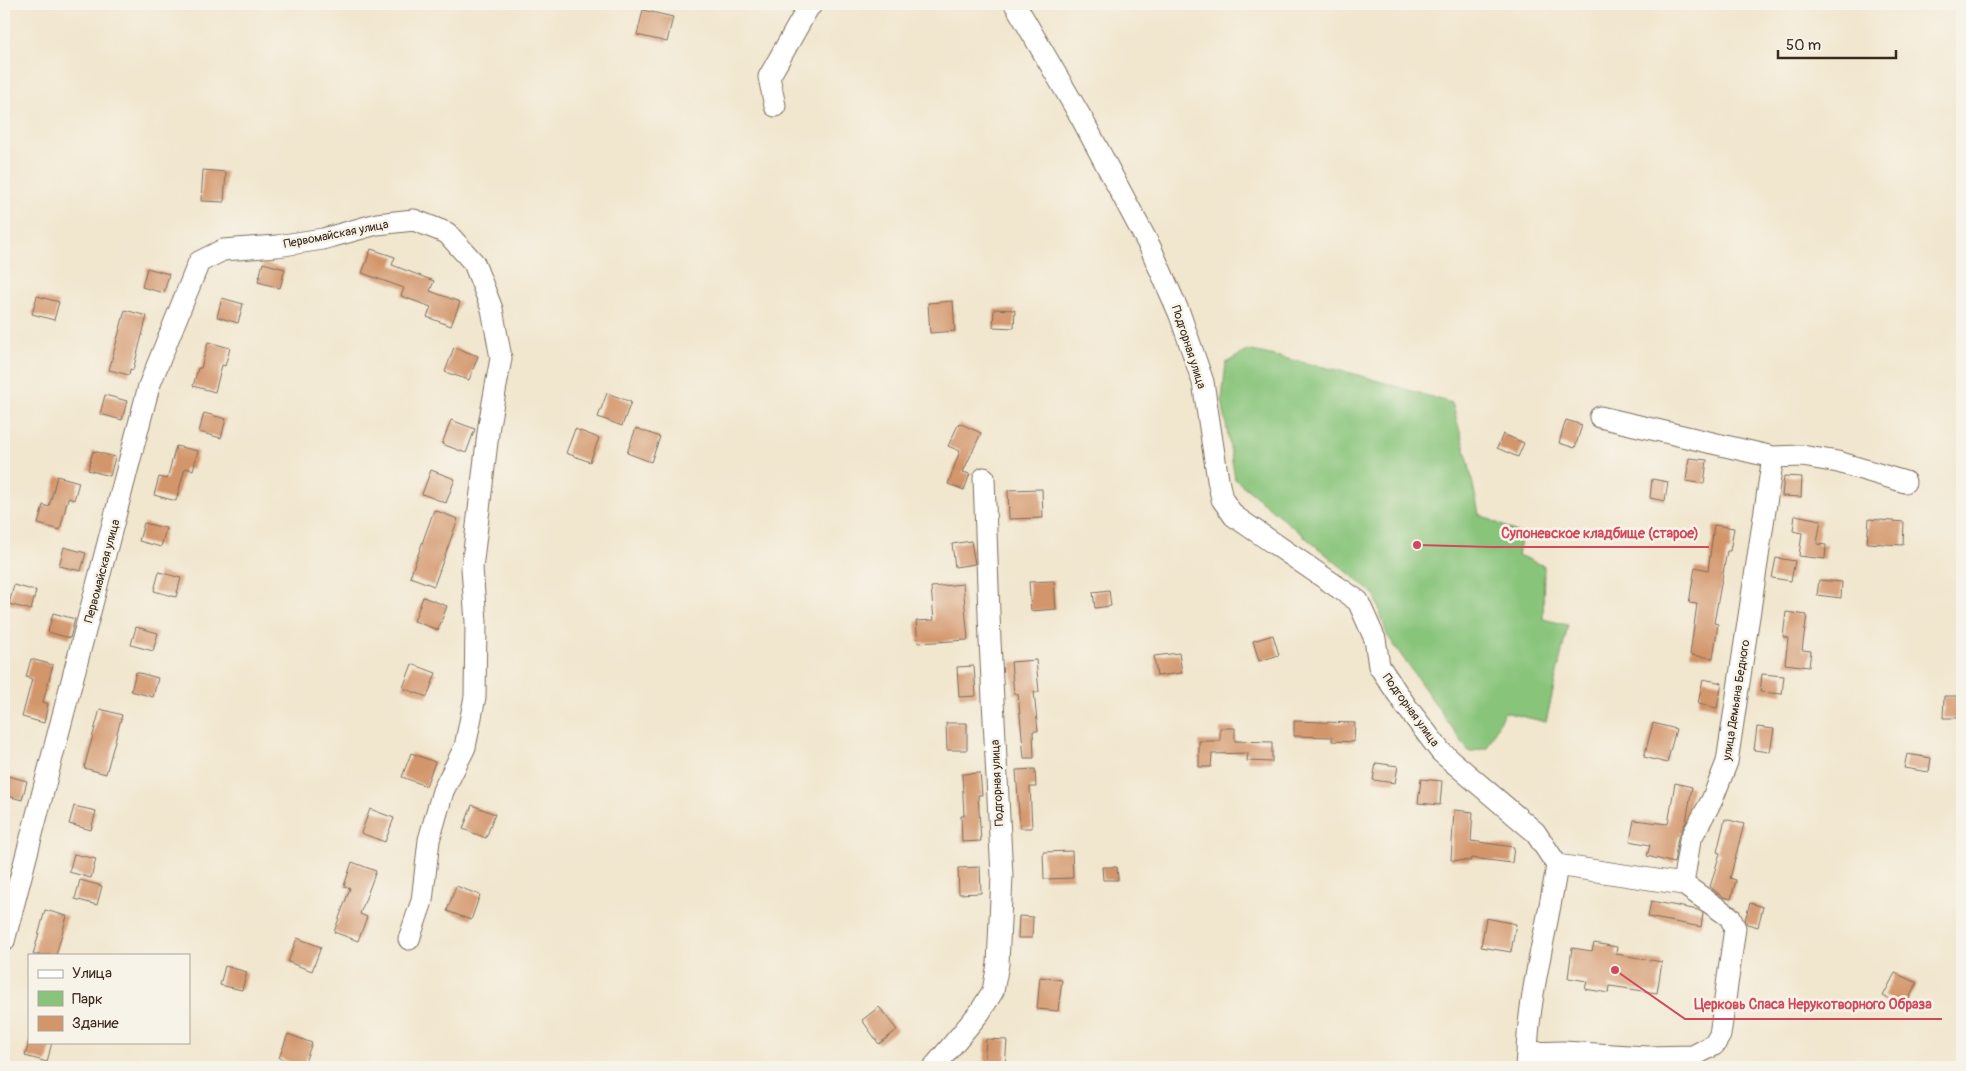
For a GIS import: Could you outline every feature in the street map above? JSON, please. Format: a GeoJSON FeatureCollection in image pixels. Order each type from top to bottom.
{"type":"FeatureCollection","features":[{"type":"Feature","properties":{"kind":"street"},"geometry":{"type":"LineString","coordinates":[[775,106],[769,77],[812,4]]}},
{"type":"Feature","properties":{"kind":"street","name":"Подгорная улица"},"geometry":{"type":"LineString","coordinates":[[1015,4],[1082,118],[1151,248],[1180,315],[1203,382],[1222,499],[1234,516],[1358,601],[1374,639],[1379,666],[1412,714],[1441,752],[1535,832],[1557,864]]}},
{"type":"Feature","properties":{"kind":"street","name":"Первомайская улица"},"geometry":{"type":"LineString","coordinates":[[4,942],[149,386],[199,262],[223,250],[277,246],[323,239],[377,224],[414,220],[447,233],[474,263],[492,309],[501,358],[489,425],[472,568],[476,622],[475,697],[465,747],[443,791],[429,840],[422,901],[409,939]]}},
{"type":"Feature","properties":{"kind":"street"},"geometry":{"type":"LineString","coordinates":[[1600,417],[1773,458],[1802,456],[1829,461],[1906,482]]}},
{"type":"Feature","properties":{"kind":"street","name":"улица Демьяна Бедного"},"geometry":{"type":"LineString","coordinates":[[1683,884],[1690,840],[1712,800],[1727,762],[1773,458]]}},
{"type":"Feature","properties":{"kind":"street","name":"Подгорная улица"},"geometry":{"type":"LineString","coordinates":[[934,1067],[980,1012],[993,991],[998,964],[1002,876],[984,478]]}},
{"type":"Feature","properties":{"kind":"street"},"geometry":{"type":"LineString","coordinates":[[1557,864],[1683,884],[1730,917],[1734,928],[1720,1035],[1714,1045],[1692,1056],[1680,1057],[1563,1052],[1526,1060],[1528,1024],[1552,901],[1557,864]]}},
{"type":"Feature","properties":{"kind":"green space"},"geometry":{"type":"Polygon","coordinates":[[[1248,350],[1355,374],[1452,403],[1468,460],[1479,514],[1522,535],[1518,555],[1544,566],[1543,619],[1568,625],[1546,722],[1504,712],[1487,748],[1469,752],[1387,635],[1375,595],[1235,479],[1222,399],[1226,363],[1248,350]]]}},
{"type":"Feature","properties":{"kind":"building"},"geometry":{"type":"Polygon","coordinates":[[[643,10],[673,17],[667,42],[637,35],[643,10]]]}},
{"type":"Feature","properties":{"kind":"building"},"geometry":{"type":"Polygon","coordinates":[[[203,170],[226,172],[224,202],[201,201],[203,170]]]}},
{"type":"Feature","properties":{"kind":"building"},"geometry":{"type":"Polygon","coordinates":[[[371,249],[395,257],[392,265],[434,281],[430,291],[460,302],[451,326],[427,317],[431,307],[401,296],[404,288],[362,273],[371,249]]]}},
{"type":"Feature","properties":{"kind":"building"},"geometry":{"type":"Polygon","coordinates":[[[263,263],[285,269],[280,288],[258,282],[263,263]]]}},
{"type":"Feature","properties":{"kind":"building"},"geometry":{"type":"Polygon","coordinates":[[[147,268],[169,274],[164,293],[142,287],[147,268]]]}},
{"type":"Feature","properties":{"kind":"building"},"geometry":{"type":"Polygon","coordinates":[[[37,296],[59,302],[54,320],[32,314],[37,296]]]}},
{"type":"Feature","properties":{"kind":"building"},"geometry":{"type":"Polygon","coordinates":[[[222,298],[243,304],[238,323],[217,317],[222,298]]]}},
{"type":"Feature","properties":{"kind":"building"},"geometry":{"type":"Polygon","coordinates":[[[953,301],[955,331],[930,333],[928,303],[953,301]]]}},
{"type":"Feature","properties":{"kind":"building"},"geometry":{"type":"Polygon","coordinates":[[[994,309],[1015,310],[1014,328],[993,327],[994,309]]]}},
{"type":"Feature","properties":{"kind":"building"},"geometry":{"type":"Polygon","coordinates":[[[125,310],[147,316],[133,370],[130,369],[129,375],[109,370],[125,310]]]}},
{"type":"Feature","properties":{"kind":"building"},"geometry":{"type":"Polygon","coordinates":[[[208,342],[230,348],[225,366],[222,365],[215,392],[193,386],[198,368],[201,368],[208,342]]]}},
{"type":"Feature","properties":{"kind":"building"},"geometry":{"type":"Polygon","coordinates":[[[454,347],[478,356],[469,380],[445,372],[454,347]]]}},
{"type":"Feature","properties":{"kind":"building"},"geometry":{"type":"Polygon","coordinates":[[[607,393],[631,402],[622,426],[598,417],[607,393]]]}},
{"type":"Feature","properties":{"kind":"building"},"geometry":{"type":"Polygon","coordinates":[[[105,395],[127,401],[122,420],[100,414],[105,395]]]}},
{"type":"Feature","properties":{"kind":"building"},"geometry":{"type":"Polygon","coordinates":[[[204,413],[226,419],[221,438],[199,432],[204,413]]]}},
{"type":"Feature","properties":{"kind":"building"},"geometry":{"type":"Polygon","coordinates":[[[451,420],[475,429],[466,453],[442,444],[451,420]]]}},
{"type":"Feature","properties":{"kind":"building"},"geometry":{"type":"Polygon","coordinates":[[[1566,420],[1582,425],[1575,448],[1559,443],[1566,420]]]}},
{"type":"Feature","properties":{"kind":"building"},"geometry":{"type":"Polygon","coordinates":[[[959,423],[981,433],[963,472],[970,474],[964,490],[948,484],[960,451],[948,446],[959,423]]]}},
{"type":"Feature","properties":{"kind":"building"},"geometry":{"type":"Polygon","coordinates":[[[636,428],[660,437],[651,462],[627,453],[636,428]]]}},
{"type":"Feature","properties":{"kind":"building"},"geometry":{"type":"Polygon","coordinates":[[[575,429],[599,438],[590,462],[566,453],[575,429]]]}},
{"type":"Feature","properties":{"kind":"building"},"geometry":{"type":"Polygon","coordinates":[[[1503,434],[1524,443],[1518,457],[1497,448],[1503,434]]]}},
{"type":"Feature","properties":{"kind":"building"},"geometry":{"type":"Polygon","coordinates":[[[176,446],[198,451],[193,470],[185,468],[176,501],[154,495],[159,477],[167,479],[176,446]]]}},
{"type":"Feature","properties":{"kind":"building"},"geometry":{"type":"Polygon","coordinates":[[[93,451],[115,457],[110,476],[88,470],[93,451]]]}},
{"type":"Feature","properties":{"kind":"building"},"geometry":{"type":"Polygon","coordinates":[[[1689,458],[1707,460],[1704,484],[1686,481],[1689,458]]]}},
{"type":"Feature","properties":{"kind":"building"},"geometry":{"type":"Polygon","coordinates":[[[431,470],[455,479],[446,503],[422,494],[431,470]]]}},
{"type":"Feature","properties":{"kind":"building"},"geometry":{"type":"Polygon","coordinates":[[[57,476],[79,482],[74,500],[68,498],[60,530],[38,524],[43,505],[49,507],[57,476]]]}},
{"type":"Feature","properties":{"kind":"building"},"geometry":{"type":"Polygon","coordinates":[[[1784,476],[1802,477],[1801,497],[1782,496],[1784,476]]]}},
{"type":"Feature","properties":{"kind":"building"},"geometry":{"type":"Polygon","coordinates":[[[1652,479],[1668,482],[1665,501],[1650,498],[1652,479]]]}},
{"type":"Feature","properties":{"kind":"building"},"geometry":{"type":"Polygon","coordinates":[[[1042,489],[1043,518],[1009,519],[1008,490],[1042,489]]]}},
{"type":"Feature","properties":{"kind":"building"},"geometry":{"type":"Polygon","coordinates":[[[434,510],[458,519],[434,586],[410,577],[434,510]]]}},
{"type":"Feature","properties":{"kind":"building"},"geometry":{"type":"Polygon","coordinates":[[[1795,515],[1821,520],[1817,544],[1826,545],[1825,559],[1799,556],[1802,533],[1793,531],[1795,515]]]}},
{"type":"Feature","properties":{"kind":"building"},"geometry":{"type":"Polygon","coordinates":[[[1869,519],[1904,522],[1903,545],[1867,543],[1869,519]]]}},
{"type":"Feature","properties":{"kind":"building"},"geometry":{"type":"Polygon","coordinates":[[[144,523],[166,528],[161,547],[139,541],[144,523]]]}},
{"type":"Feature","properties":{"kind":"building"},"geometry":{"type":"Polygon","coordinates":[[[1714,525],[1734,528],[1730,551],[1727,551],[1714,623],[1718,624],[1713,658],[1690,655],[1697,604],[1689,603],[1695,567],[1708,570],[1714,525]]]}},
{"type":"Feature","properties":{"kind":"building"},"geometry":{"type":"Polygon","coordinates":[[[971,541],[975,564],[955,567],[952,544],[971,541]]]}},
{"type":"Feature","properties":{"kind":"building"},"geometry":{"type":"Polygon","coordinates":[[[64,547],[86,553],[81,571],[59,566],[64,547]]]}},
{"type":"Feature","properties":{"kind":"building"},"geometry":{"type":"Polygon","coordinates":[[[1776,558],[1795,561],[1791,581],[1772,578],[1776,558]]]}},
{"type":"Feature","properties":{"kind":"building"},"geometry":{"type":"Polygon","coordinates":[[[159,572],[181,578],[176,597],[154,591],[159,572]]]}},
{"type":"Feature","properties":{"kind":"building"},"geometry":{"type":"Polygon","coordinates":[[[1819,580],[1842,582],[1841,598],[1817,595],[1819,580]]]}},
{"type":"Feature","properties":{"kind":"building"},"geometry":{"type":"Polygon","coordinates":[[[1054,581],[1056,609],[1031,611],[1029,582],[1054,581]]]}},
{"type":"Feature","properties":{"kind":"building"},"geometry":{"type":"Polygon","coordinates":[[[963,584],[968,640],[918,643],[916,621],[934,620],[931,587],[963,584]]]}},
{"type":"Feature","properties":{"kind":"building"},"geometry":{"type":"Polygon","coordinates":[[[14,585],[36,591],[31,610],[9,604],[14,585]]]}},
{"type":"Feature","properties":{"kind":"building"},"geometry":{"type":"Polygon","coordinates":[[[1109,590],[1111,606],[1095,608],[1093,592],[1109,590]]]}},
{"type":"Feature","properties":{"kind":"building"},"geometry":{"type":"Polygon","coordinates":[[[423,597],[447,606],[438,630],[414,621],[423,597]]]}},
{"type":"Feature","properties":{"kind":"building"},"geometry":{"type":"Polygon","coordinates":[[[1786,612],[1807,615],[1802,650],[1811,651],[1809,667],[1785,664],[1788,638],[1783,637],[1786,612]]]}},
{"type":"Feature","properties":{"kind":"building"},"geometry":{"type":"Polygon","coordinates":[[[53,613],[75,619],[70,638],[48,632],[53,613]]]}},
{"type":"Feature","properties":{"kind":"building"},"geometry":{"type":"Polygon","coordinates":[[[136,627],[158,633],[153,651],[131,645],[136,627]]]}},
{"type":"Feature","properties":{"kind":"building"},"geometry":{"type":"Polygon","coordinates":[[[1273,635],[1279,655],[1259,661],[1253,641],[1273,635]]]}},
{"type":"Feature","properties":{"kind":"building"},"geometry":{"type":"Polygon","coordinates":[[[1179,653],[1182,673],[1157,676],[1154,656],[1179,653]]]}},
{"type":"Feature","properties":{"kind":"building"},"geometry":{"type":"Polygon","coordinates":[[[31,659],[53,665],[43,702],[48,704],[44,723],[22,717],[32,679],[26,677],[31,659]]]}},
{"type":"Feature","properties":{"kind":"building"},"geometry":{"type":"Polygon","coordinates":[[[1036,660],[1039,692],[1034,692],[1038,731],[1033,731],[1034,758],[1024,758],[1018,694],[1014,694],[1011,662],[1036,660]]]}},
{"type":"Feature","properties":{"kind":"building"},"geometry":{"type":"Polygon","coordinates":[[[412,664],[436,673],[427,697],[403,688],[412,664]]]}},
{"type":"Feature","properties":{"kind":"building"},"geometry":{"type":"Polygon","coordinates":[[[974,666],[976,696],[959,697],[957,667],[974,666]]]}},
{"type":"Feature","properties":{"kind":"building"},"geometry":{"type":"Polygon","coordinates":[[[136,672],[158,678],[153,697],[131,691],[136,672]]]}},
{"type":"Feature","properties":{"kind":"building"},"geometry":{"type":"Polygon","coordinates":[[[1762,674],[1784,676],[1782,694],[1760,692],[1762,674]]]}},
{"type":"Feature","properties":{"kind":"building"},"geometry":{"type":"Polygon","coordinates":[[[1703,679],[1722,683],[1717,708],[1698,704],[1703,679]]]}},
{"type":"Feature","properties":{"kind":"building"},"geometry":{"type":"Polygon","coordinates":[[[1944,696],[1962,696],[1962,718],[1943,718],[1944,696]]]}},
{"type":"Feature","properties":{"kind":"building"},"geometry":{"type":"Polygon","coordinates":[[[100,709],[122,715],[106,774],[84,768],[100,709]]]}},
{"type":"Feature","properties":{"kind":"building"},"geometry":{"type":"Polygon","coordinates":[[[1294,721],[1355,723],[1354,742],[1332,741],[1332,737],[1294,736],[1294,721]]]}},
{"type":"Feature","properties":{"kind":"building"},"geometry":{"type":"Polygon","coordinates":[[[946,723],[967,723],[967,750],[947,750],[946,723]]]}},
{"type":"Feature","properties":{"kind":"building"},"geometry":{"type":"Polygon","coordinates":[[[1653,723],[1676,729],[1667,763],[1644,757],[1653,723]]]}},
{"type":"Feature","properties":{"kind":"building"},"geometry":{"type":"Polygon","coordinates":[[[1757,727],[1774,729],[1770,752],[1754,750],[1757,727]]]}},
{"type":"Feature","properties":{"kind":"building"},"geometry":{"type":"Polygon","coordinates":[[[1220,728],[1235,728],[1235,741],[1272,742],[1272,762],[1247,761],[1248,753],[1212,754],[1211,767],[1199,767],[1199,741],[1220,741],[1220,728]]]}},
{"type":"Feature","properties":{"kind":"building"},"geometry":{"type":"Polygon","coordinates":[[[411,753],[435,762],[426,786],[402,777],[411,753]]]}},
{"type":"Feature","properties":{"kind":"building"},"geometry":{"type":"Polygon","coordinates":[[[1907,754],[1931,758],[1929,772],[1904,768],[1907,754]]]}},
{"type":"Feature","properties":{"kind":"building"},"geometry":{"type":"Polygon","coordinates":[[[1376,763],[1398,766],[1395,783],[1373,780],[1376,763]]]}},
{"type":"Feature","properties":{"kind":"building"},"geometry":{"type":"Polygon","coordinates":[[[1035,769],[1036,787],[1030,787],[1032,828],[1020,828],[1016,770],[1035,769]]]}},
{"type":"Feature","properties":{"kind":"building"},"geometry":{"type":"Polygon","coordinates":[[[980,773],[982,795],[978,795],[981,841],[962,842],[961,816],[964,816],[962,774],[980,773]]]}},
{"type":"Feature","properties":{"kind":"building"},"geometry":{"type":"Polygon","coordinates":[[[4,775],[27,781],[22,800],[4,795],[4,775]]]}},
{"type":"Feature","properties":{"kind":"building"},"geometry":{"type":"Polygon","coordinates":[[[1421,779],[1442,781],[1440,805],[1418,803],[1421,779]]]}},
{"type":"Feature","properties":{"kind":"building"},"geometry":{"type":"Polygon","coordinates":[[[1675,783],[1692,787],[1686,822],[1678,838],[1674,863],[1647,856],[1650,845],[1630,841],[1634,820],[1668,824],[1675,783]]]}},
{"type":"Feature","properties":{"kind":"building"},"geometry":{"type":"Polygon","coordinates":[[[472,805],[495,814],[486,838],[463,829],[472,805]]]}},
{"type":"Feature","properties":{"kind":"building"},"geometry":{"type":"Polygon","coordinates":[[[74,806],[96,811],[91,830],[69,824],[74,806]]]}},
{"type":"Feature","properties":{"kind":"building"},"geometry":{"type":"Polygon","coordinates":[[[370,809],[394,818],[385,842],[361,833],[370,809]]]}},
{"type":"Feature","properties":{"kind":"building"},"geometry":{"type":"Polygon","coordinates":[[[1454,810],[1473,812],[1471,841],[1514,847],[1512,863],[1471,858],[1470,861],[1451,860],[1454,810]]]}},
{"type":"Feature","properties":{"kind":"building"},"geometry":{"type":"Polygon","coordinates":[[[1725,819],[1744,824],[1730,878],[1736,880],[1731,899],[1723,897],[1710,887],[1720,853],[1717,852],[1725,819]]]}},
{"type":"Feature","properties":{"kind":"building"},"geometry":{"type":"Polygon","coordinates":[[[1072,851],[1073,878],[1044,879],[1043,852],[1072,851]]]}},
{"type":"Feature","properties":{"kind":"building"},"geometry":{"type":"Polygon","coordinates":[[[74,854],[96,859],[91,878],[69,872],[74,854]]]}},
{"type":"Feature","properties":{"kind":"building"},"geometry":{"type":"Polygon","coordinates":[[[352,862],[376,871],[360,914],[367,917],[358,941],[334,932],[350,888],[344,886],[352,862]]]}},
{"type":"Feature","properties":{"kind":"building"},"geometry":{"type":"Polygon","coordinates":[[[980,867],[981,893],[959,894],[958,868],[980,867]]]}},
{"type":"Feature","properties":{"kind":"building"},"geometry":{"type":"Polygon","coordinates":[[[1102,867],[1117,867],[1118,880],[1103,880],[1102,867]]]}},
{"type":"Feature","properties":{"kind":"building"},"geometry":{"type":"Polygon","coordinates":[[[80,880],[102,886],[97,905],[75,899],[80,880]]]}},
{"type":"Feature","properties":{"kind":"building"},"geometry":{"type":"Polygon","coordinates":[[[456,886],[480,895],[471,920],[447,911],[456,886]]]}},
{"type":"Feature","properties":{"kind":"building"},"geometry":{"type":"Polygon","coordinates":[[[1651,901],[1698,910],[1703,913],[1701,927],[1648,917],[1651,901]]]}},
{"type":"Feature","properties":{"kind":"building"},"geometry":{"type":"Polygon","coordinates":[[[1750,903],[1763,907],[1758,927],[1747,924],[1745,920],[1750,903]]]}},
{"type":"Feature","properties":{"kind":"building"},"geometry":{"type":"Polygon","coordinates":[[[45,910],[67,916],[56,954],[33,954],[45,910]]]}},
{"type":"Feature","properties":{"kind":"building"},"geometry":{"type":"Polygon","coordinates":[[[1019,916],[1033,917],[1032,938],[1018,938],[1019,916]]]}},
{"type":"Feature","properties":{"kind":"building"},"geometry":{"type":"Polygon","coordinates":[[[1486,918],[1516,924],[1511,952],[1481,947],[1486,918]]]}},
{"type":"Feature","properties":{"kind":"building"},"geometry":{"type":"Polygon","coordinates":[[[297,938],[321,947],[312,971],[288,962],[297,938]]]}},
{"type":"Feature","properties":{"kind":"building"},"geometry":{"type":"Polygon","coordinates":[[[1594,943],[1617,947],[1616,954],[1662,962],[1657,993],[1610,986],[1609,993],[1585,989],[1587,981],[1568,978],[1572,948],[1592,951],[1594,943]]]}},
{"type":"Feature","properties":{"kind":"building"},"geometry":{"type":"Polygon","coordinates":[[[225,966],[247,972],[242,990],[220,985],[225,966]]]}},
{"type":"Feature","properties":{"kind":"building"},"geometry":{"type":"Polygon","coordinates":[[[1895,973],[1917,983],[1905,1006],[1883,996],[1895,973]]]}},
{"type":"Feature","properties":{"kind":"building"},"geometry":{"type":"Polygon","coordinates":[[[1040,977],[1062,980],[1058,1011],[1037,1009],[1040,977]]]}},
{"type":"Feature","properties":{"kind":"building"},"geometry":{"type":"Polygon","coordinates":[[[879,1007],[897,1030],[879,1044],[862,1020],[879,1007]]]}},
{"type":"Feature","properties":{"kind":"building"},"geometry":{"type":"Polygon","coordinates":[[[288,1034],[312,1043],[303,1067],[279,1058],[288,1034]]]}},
{"type":"Feature","properties":{"kind":"building"},"geometry":{"type":"Polygon","coordinates":[[[986,1039],[1007,1040],[1005,1067],[984,1066],[986,1039]]]}},
{"type":"Feature","properties":{"kind":"building"},"geometry":{"type":"Polygon","coordinates":[[[28,1044],[52,1044],[47,1062],[25,1056],[28,1044]]]}},
{"type":"Feature","properties":{"kind":"place","name":"Супоневское кладбище (старое)"},"geometry":{"type":"Point","coordinates":[1417,545]}},
{"type":"Feature","properties":{"kind":"place","name":"Церковь Спаса Нерукотворного Образа"},"geometry":{"type":"Point","coordinates":[1615,970]}}]}
